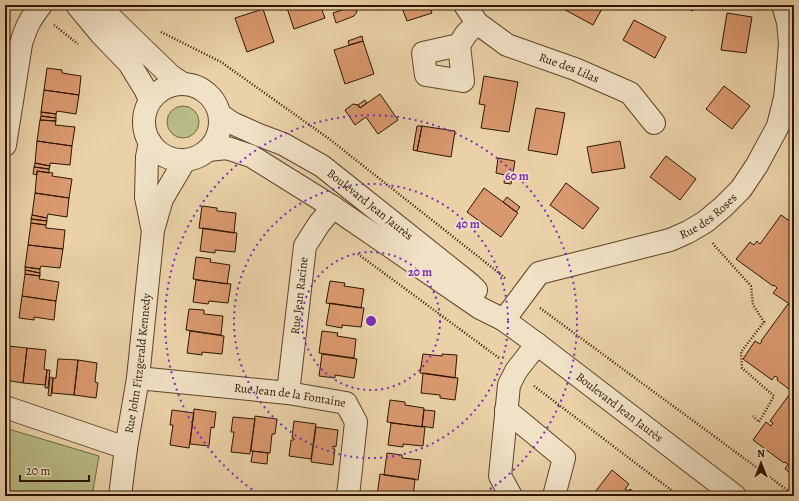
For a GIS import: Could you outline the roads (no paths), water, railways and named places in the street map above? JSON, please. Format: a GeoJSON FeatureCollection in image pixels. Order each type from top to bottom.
{"type":"FeatureCollection","features":[{"type":"Feature","properties":{"kind":"street"},"geometry":{"type":"LineString","coordinates":[[5,145],[21,44],[31,19],[41,5]]}},
{"type":"Feature","properties":{"kind":"street"},"geometry":{"type":"LineString","coordinates":[[78,5],[101,34],[129,63],[150,100]]}},
{"type":"Feature","properties":{"kind":"street"},"geometry":{"type":"LineString","coordinates":[[94,5],[108,15],[171,76],[183,84]]}},
{"type":"Feature","properties":{"kind":"street","name":"Rue des Lilas"},"geometry":{"type":"LineString","coordinates":[[459,45],[466,34],[471,14],[507,45],[575,69],[630,93],[654,123]]}},
{"type":"Feature","properties":{"kind":"street","name":"Rue des Roses"},"geometry":{"type":"LineString","coordinates":[[504,320],[539,273],[670,240],[705,222],[723,207],[740,189],[758,165],[778,126],[785,98],[788,68],[790,44],[788,16]]}},
{"type":"Feature","properties":{"kind":"street"},"geometry":{"type":"LineString","coordinates":[[183,84],[196,86],[207,92],[215,102],[220,115],[218,134],[208,150],[197,157],[185,160],[171,158],[159,152],[150,142],[145,132],[144,122],[146,110],[150,100],[157,93],[164,88],[183,84]]}},
{"type":"Feature","properties":{"kind":"street","name":"Boulevard Jean Jaurès"},"geometry":{"type":"LineString","coordinates":[[220,115],[232,123],[283,144],[322,166],[470,284],[504,320]]}},
{"type":"Feature","properties":{"kind":"street","name":"Rue John Fitzgerald Kennedy"},"geometry":{"type":"LineString","coordinates":[[150,142],[147,157],[146,197],[153,230]]}},
{"type":"Feature","properties":{"kind":"street","name":"Boulevard Jean Jaurès"},"geometry":{"type":"LineString","coordinates":[[208,150],[227,148],[251,156],[333,207],[480,308],[504,320],[735,496]]}},
{"type":"Feature","properties":{"kind":"street","name":"Rue John Fitzgerald Kennedy"},"geometry":{"type":"LineString","coordinates":[[120,496],[126,448],[138,378],[153,230],[162,199],[185,160]]}},
{"type":"Feature","properties":{"kind":"street","name":"Rue Jean Racine"},"geometry":{"type":"LineString","coordinates":[[288,392],[305,246],[319,224],[333,207]]}},
{"type":"Feature","properties":{"kind":"street"},"geometry":{"type":"LineString","coordinates":[[511,496],[500,476],[509,385],[516,371],[537,344]]}},
{"type":"Feature","properties":{"kind":"street","name":"Rue Jean de la Fontaine"},"geometry":{"type":"LineString","coordinates":[[138,378],[288,392],[346,403],[356,422],[348,496]]}},
{"type":"Feature","properties":{"kind":"street"},"geometry":{"type":"LineString","coordinates":[[5,407],[126,448]]}},
{"type":"Feature","properties":{"kind":"street"},"geometry":{"type":"LineString","coordinates":[[506,410],[564,458],[554,496]]}}]}
